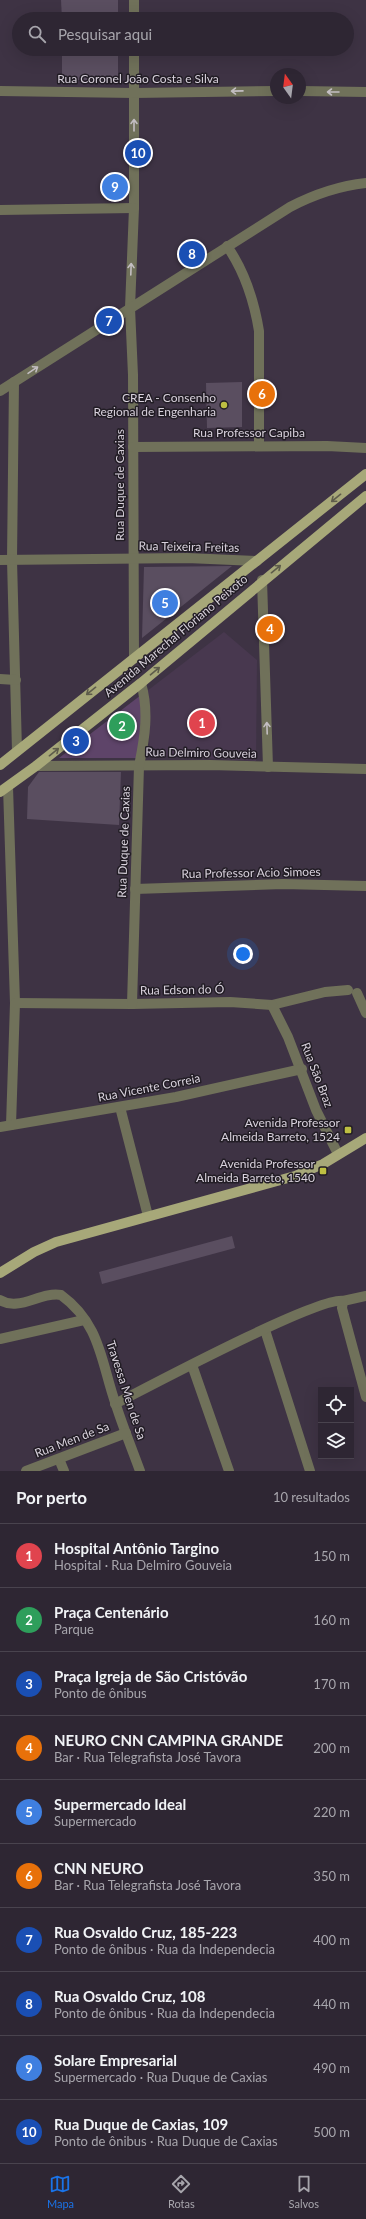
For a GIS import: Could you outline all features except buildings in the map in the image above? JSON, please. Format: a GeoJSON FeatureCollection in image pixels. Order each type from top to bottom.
{"type":"FeatureCollection","features":[{"type":"Feature","properties":{"kind":"main road","name":"Avenida Marechal Floriano Peixoto"},"geometry":{"type":"LineString","coordinates":[[0,765],[366,474]]}},
{"type":"Feature","properties":{"kind":"main road","name":"Avenida Marechal Floriano Peixoto"},"geometry":{"type":"LineString","coordinates":[[4,789],[36,766],[141,683],[262,580],[366,496]]}},
{"type":"Feature","properties":{"kind":"main road"},"geometry":{"type":"LineString","coordinates":[[0,1273],[34,1252],[56,1242],[295,1176],[366,1138]]}},
{"type":"Feature","properties":{"kind":"street"},"geometry":{"type":"LineString","coordinates":[[134,0],[134,12]]}},
{"type":"Feature","properties":{"kind":"street","name":"Rua Duque de Caxias"},"geometry":{"type":"LineString","coordinates":[[134,56],[134,208],[130,308],[133,447],[134,657]]}},
{"type":"Feature","properties":{"kind":"street","name":"Rua Coronel João Costa e Silva"},"geometry":{"type":"LineString","coordinates":[[0,91],[134,93],[270,91]]}},
{"type":"Feature","properties":{"kind":"street"},"geometry":{"type":"LineString","coordinates":[[306,91],[366,92]]}},
{"type":"Feature","properties":{"kind":"street"},"geometry":{"type":"LineString","coordinates":[[0,391],[227,246],[309,197],[332,188],[366,182]]}},
{"type":"Feature","properties":{"kind":"street"},"geometry":{"type":"LineString","coordinates":[[0,210],[134,208]]}},
{"type":"Feature","properties":{"kind":"street"},"geometry":{"type":"LineString","coordinates":[[227,246],[235,257],[251,294],[257,319],[260,394],[259,446]]}},
{"type":"Feature","properties":{"kind":"street"},"geometry":{"type":"LineString","coordinates":[[14,382],[12,560],[17,751]]}},
{"type":"Feature","properties":{"kind":"street","name":"Rua Professor Capiba"},"geometry":{"type":"LineString","coordinates":[[133,447],[259,446],[366,448]]}},
{"type":"Feature","properties":{"kind":"street","name":"Rua Teixeira Freitas"},"geometry":{"type":"LineString","coordinates":[[0,560],[134,559],[257,561]]}},
{"type":"Feature","properties":{"kind":"street"},"geometry":{"type":"LineString","coordinates":[[262,580],[268,767]]}},
{"type":"Feature","properties":{"kind":"street"},"geometry":{"type":"LineString","coordinates":[[0,680],[16,680]]}},
{"type":"Feature","properties":{"kind":"street","name":"Rua Duque de Caxias"},"geometry":{"type":"LineString","coordinates":[[132,1004],[139,766],[146,733],[146,699],[141,683]]}},
{"type":"Feature","properties":{"kind":"street","name":"Rua Delmiro Gouveia"},"geometry":{"type":"LineString","coordinates":[[36,766],[366,769]]}},
{"type":"Feature","properties":{"kind":"street"},"geometry":{"type":"LineString","coordinates":[[4,789],[15,1003],[12,1125]]}},
{"type":"Feature","properties":{"kind":"street","name":"Rua Professor Acio Simoes"},"geometry":{"type":"LineString","coordinates":[[135,889],[260,885],[366,886]]}},
{"type":"Feature","properties":{"kind":"street","name":"Rua Edson do Ó"},"geometry":{"type":"LineString","coordinates":[[15,1003],[132,1004],[230,1002],[272,1005],[325,992],[352,992],[366,1014]]}},
{"type":"Feature","properties":{"kind":"street","name":"Rua São Braz"},"geometry":{"type":"LineString","coordinates":[[272,1005],[302,1069],[316,1110],[338,1154]]}},
{"type":"Feature","properties":{"kind":"street","name":"Rua Vicente Correia"},"geometry":{"type":"LineString","coordinates":[[0,1127],[120,1107],[302,1069]]}},
{"type":"Feature","properties":{"kind":"street"},"geometry":{"type":"LineString","coordinates":[[120,1107],[148,1216]]}},
{"type":"Feature","properties":{"kind":"street","name":"Travessa Men de Sa"},"geometry":{"type":"LineString","coordinates":[[0,1300],[14,1304],[48,1296],[61,1295],[92,1329],[102,1354],[115,1404],[140,1471]]}},
{"type":"Feature","properties":{"kind":"street"},"geometry":{"type":"LineString","coordinates":[[115,1404],[192,1365],[325,1303],[366,1296]]}},
{"type":"Feature","properties":{"kind":"street"},"geometry":{"type":"LineString","coordinates":[[346,1300],[342,1313],[366,1397]]}},
{"type":"Feature","properties":{"kind":"street"},"geometry":{"type":"LineString","coordinates":[[0,1339],[84,1320]]}},
{"type":"Feature","properties":{"kind":"street"},"geometry":{"type":"LineString","coordinates":[[265,1330],[310,1471]]}},
{"type":"Feature","properties":{"kind":"street"},"geometry":{"type":"LineString","coordinates":[[192,1365],[229,1471]]}},
{"type":"Feature","properties":{"kind":"street","name":"Rua Men de Sa"},"geometry":{"type":"LineString","coordinates":[[26,1471],[126,1433]]}},
{"type":"Feature","properties":{"kind":"street"},"geometry":{"type":"LineString","coordinates":[[59,1459],[64,1471]]}},
{"type":"Feature","properties":{"kind":"shaded area"},"geometry":{"type":"Polygon","coordinates":[[[224,632],[257,660],[256,761],[150,755],[147,691],[224,632]]]}},
{"type":"Feature","properties":{"kind":"shaded area"},"geometry":{"type":"Polygon","coordinates":[[[141,695],[144,758],[59,758],[141,695]]]}},
{"type":"Feature","properties":{"kind":"place","name":"Rua Duque de Caxias, 109"},"geometry":{"type":"Point","coordinates":[138,153]}},
{"type":"Feature","properties":{"kind":"place","name":"Solare Empresarial"},"geometry":{"type":"Point","coordinates":[115,187]}},
{"type":"Feature","properties":{"kind":"place","name":"Rua Osvaldo Cruz, 108"},"geometry":{"type":"Point","coordinates":[192,254]}},
{"type":"Feature","properties":{"kind":"place","name":"Rua Osvaldo Cruz, 185-223"},"geometry":{"type":"Point","coordinates":[109,321]}},
{"type":"Feature","properties":{"kind":"place","name":"CNN NEURO"},"geometry":{"type":"Point","coordinates":[262,394]}},
{"type":"Feature","properties":{"kind":"place","name":"CREA - Consenho Regional de Engenharia"},"geometry":{"type":"Point","coordinates":[224,405]}},
{"type":"Feature","properties":{"kind":"place","name":"Supermercado Ideal"},"geometry":{"type":"Point","coordinates":[165,603]}},
{"type":"Feature","properties":{"kind":"place","name":"NEURO CNN CAMPINA GRANDE"},"geometry":{"type":"Point","coordinates":[270,629]}},
{"type":"Feature","properties":{"kind":"place","name":"Hospital Antônio Targino"},"geometry":{"type":"Point","coordinates":[202,723]}},
{"type":"Feature","properties":{"kind":"place","name":"Praça Centenário"},"geometry":{"type":"Point","coordinates":[122,726]}},
{"type":"Feature","properties":{"kind":"place","name":"Praça Igreja de São Cristóvão"},"geometry":{"type":"Point","coordinates":[76,741]}},
{"type":"Feature","properties":{"kind":"place","name":"Avenida Professor Almeida Barreto, 1524"},"geometry":{"type":"Point","coordinates":[348,1130]}},
{"type":"Feature","properties":{"kind":"place","name":"Avenida Professor Almeida Barreto, 1540"},"geometry":{"type":"Point","coordinates":[323,1171]}}]}
